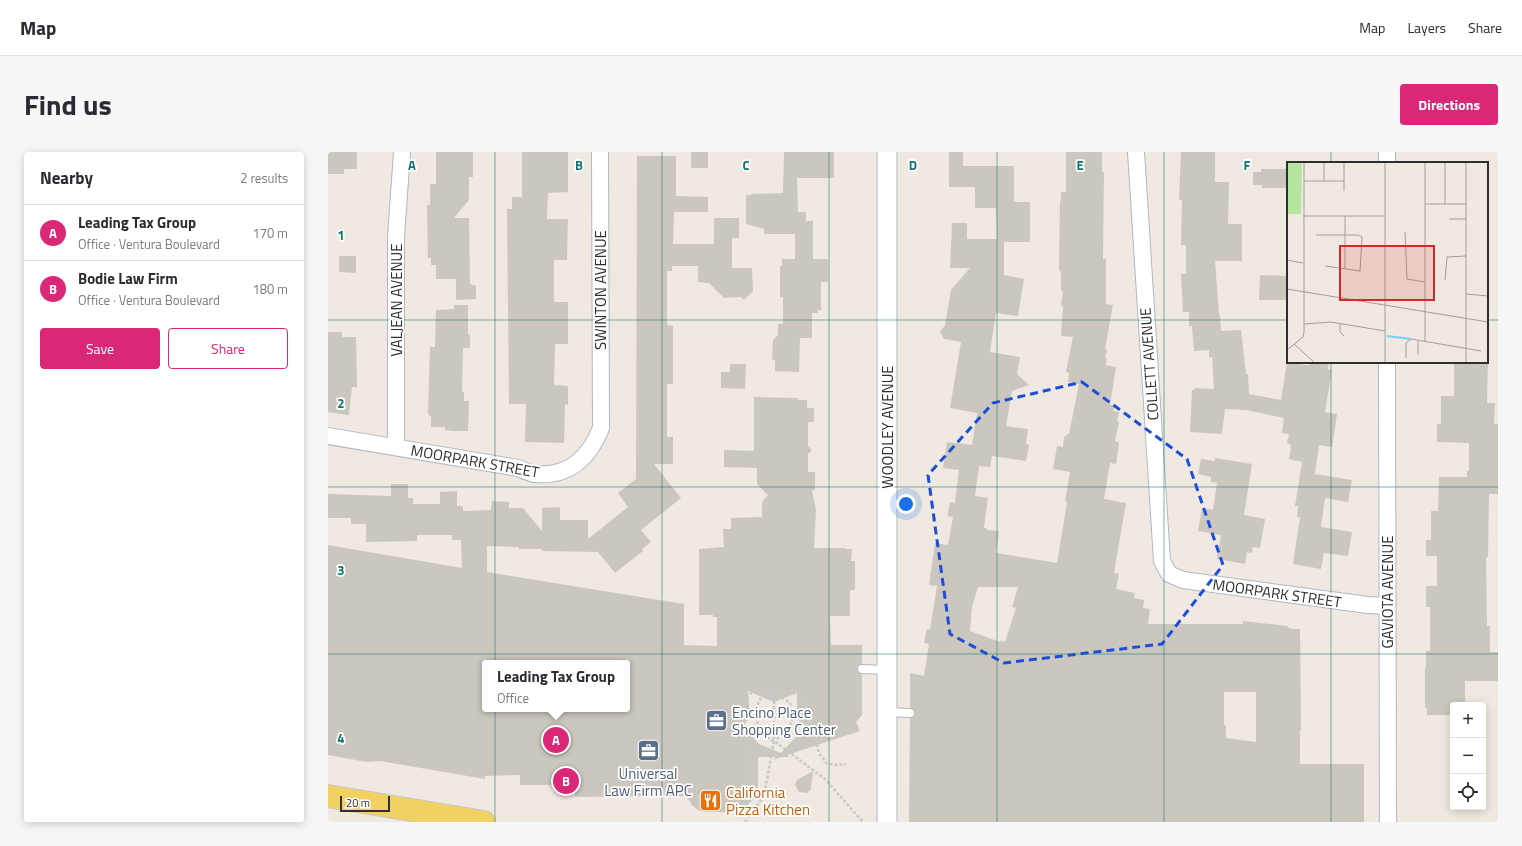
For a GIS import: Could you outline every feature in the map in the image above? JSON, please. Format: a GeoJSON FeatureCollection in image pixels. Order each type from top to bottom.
{"type":"FeatureCollection","features":[{"type":"Feature","properties":{"kind":"main road"},"geometry":{"type":"LineString","coordinates":[[328,796],[483,822]]}},
{"type":"Feature","properties":{"kind":"street","name":"VALJEAN AVENUE"},"geometry":{"type":"LineString","coordinates":[[396,447],[396,238],[402,152]]}},
{"type":"Feature","properties":{"kind":"street","name":"SWINTON AVENUE"},"geometry":{"type":"LineString","coordinates":[[600,152],[601,428]]}},
{"type":"Feature","properties":{"kind":"street","name":"WOODLEY AVENUE"},"geometry":{"type":"LineString","coordinates":[[887,152],[887,822]]}},
{"type":"Feature","properties":{"kind":"street","name":"COLLETT AVENUE"},"geometry":{"type":"LineString","coordinates":[[1136,152],[1162,561],[1169,574]]}},
{"type":"Feature","properties":{"kind":"street","name":"GAVIOTA AVENUE"},"geometry":{"type":"LineString","coordinates":[[1387,363],[1388,822]]}},
{"type":"Feature","properties":{"kind":"street","name":"MOORPARK STREET"},"geometry":{"type":"LineString","coordinates":[[328,436],[518,468],[534,474],[556,474],[579,462],[596,440],[601,428]]}},
{"type":"Feature","properties":{"kind":"street","name":"MOORPARK STREET"},"geometry":{"type":"LineString","coordinates":[[1169,574],[1183,580],[1368,605],[1387,606]]}},
{"type":"Feature","properties":{"kind":"lane"},"geometry":{"type":"LineString","coordinates":[[862,669],[886,670]]}},
{"type":"Feature","properties":{"kind":"lane"},"geometry":{"type":"LineString","coordinates":[[887,712],[910,713]]}},
{"type":"Feature","properties":{"kind":"path"},"geometry":{"type":"LineString","coordinates":[[745,822],[764,796],[774,741],[774,690]]}},
{"type":"Feature","properties":{"kind":"path"},"geometry":{"type":"LineString","coordinates":[[774,690],[790,703],[793,717],[788,731],[774,741]]}},
{"type":"Feature","properties":{"kind":"path"},"geometry":{"type":"LineString","coordinates":[[774,690],[760,699],[755,713],[760,733],[774,741],[825,779],[863,822]]}},
{"type":"Feature","properties":{"kind":"path"},"geometry":{"type":"LineString","coordinates":[[740,798],[750,784],[752,760],[743,728],[744,701],[753,691],[763,691],[774,702]]}},
{"type":"Feature","properties":{"kind":"path"},"geometry":{"type":"LineString","coordinates":[[774,702],[785,691],[796,691],[807,705],[809,719],[819,753],[826,763],[834,765],[846,764]]}},
{"type":"Feature","properties":{"kind":"highlighted area"},"geometry":{"type":"Polygon","coordinates":[[[1082,382],[1187,459],[1223,565],[1162,644],[1004,663],[950,634],[928,475],[993,403],[1082,382]]]}},
{"type":"Feature","properties":{"kind":"building"},"geometry":{"type":"Polygon","coordinates":[[[328,152],[357,152],[357,169],[344,169],[344,174],[328,174],[328,152]]]}},
{"type":"Feature","properties":{"kind":"building"},"geometry":{"type":"Polygon","coordinates":[[[436,152],[473,152],[473,177],[469,177],[469,200],[454,218],[469,218],[470,284],[476,286],[476,299],[456,300],[456,279],[436,279],[436,265],[431,265],[431,258],[428,258],[427,205],[430,205],[430,184],[436,184],[436,152]]]}},
{"type":"Feature","properties":{"kind":"building"},"geometry":{"type":"Polygon","coordinates":[[[522,152],[568,152],[568,192],[548,193],[547,219],[568,219],[567,260],[554,260],[554,302],[568,302],[568,344],[555,344],[554,385],[568,386],[568,405],[565,404],[564,443],[525,442],[526,404],[509,404],[507,209],[512,209],[512,197],[522,197],[522,152]]]}},
{"type":"Feature","properties":{"kind":"building"},"geometry":{"type":"Polygon","coordinates":[[[691,152],[708,152],[708,168],[691,168],[691,152]]]}},
{"type":"Feature","properties":{"kind":"building"},"geometry":{"type":"Polygon","coordinates":[[[784,152],[834,152],[834,178],[797,178],[798,212],[806,212],[806,221],[813,221],[813,259],[827,259],[828,261],[828,281],[821,282],[821,310],[818,310],[818,313],[812,313],[812,338],[800,338],[799,372],[775,371],[775,360],[772,360],[773,340],[778,335],[778,324],[783,324],[783,297],[780,297],[780,266],[782,266],[782,259],[795,259],[795,234],[764,234],[764,229],[746,224],[746,195],[783,193],[784,152]]]}},
{"type":"Feature","properties":{"kind":"building"},"geometry":{"type":"Polygon","coordinates":[[[949,152],[963,152],[963,166],[1014,166],[1014,202],[1030,202],[1030,242],[1004,242],[1004,275],[1024,279],[1018,316],[996,313],[990,352],[1020,357],[1017,374],[1029,385],[1012,391],[1006,426],[1028,429],[1026,444],[1029,445],[1026,461],[992,456],[990,467],[979,466],[975,496],[988,498],[984,528],[987,528],[987,530],[999,531],[996,553],[1057,563],[1067,502],[1065,502],[1070,472],[1053,469],[1057,446],[1063,447],[1064,436],[1066,437],[1067,434],[1069,434],[1079,384],[1068,382],[1069,373],[1066,372],[1073,337],[1061,336],[1063,306],[1061,306],[1063,291],[1061,291],[1061,272],[1059,270],[1060,201],[1061,192],[1066,192],[1066,152],[1102,152],[1102,172],[1104,172],[1103,259],[1106,259],[1106,304],[1113,305],[1105,349],[1107,350],[1105,358],[1107,358],[1106,365],[1116,367],[1110,405],[1115,405],[1113,411],[1119,412],[1117,421],[1119,422],[1115,441],[1119,442],[1116,464],[1110,463],[1104,499],[1126,503],[1114,573],[1119,574],[1116,589],[1135,593],[1134,598],[1144,600],[1143,608],[1150,609],[1148,624],[1243,624],[1243,621],[1288,626],[1288,628],[1291,629],[1300,629],[1300,764],[1364,764],[1364,822],[909,822],[910,718],[914,716],[915,713],[910,707],[910,673],[924,676],[929,644],[924,643],[927,629],[930,629],[937,586],[929,585],[935,543],[948,545],[953,517],[948,516],[948,512],[950,502],[955,503],[959,470],[943,468],[947,442],[972,445],[977,413],[950,408],[961,342],[944,339],[940,332],[945,325],[951,290],[970,268],[950,268],[952,223],[967,223],[967,239],[997,239],[996,208],[975,208],[975,187],[949,187],[949,152]],[[978,587],[972,607],[970,631],[1000,642],[1001,640],[1005,642],[1016,608],[1012,607],[1018,587],[978,587]],[[1224,692],[1224,725],[1226,725],[1226,738],[1256,742],[1256,692],[1224,692]]]}},
{"type":"Feature","properties":{"kind":"building"},"geometry":{"type":"Polygon","coordinates":[[[1181,152],[1215,152],[1215,182],[1229,183],[1228,224],[1242,224],[1242,261],[1215,261],[1221,330],[1241,330],[1246,374],[1248,374],[1249,394],[1281,400],[1287,362],[1305,365],[1310,365],[1310,363],[1329,363],[1328,369],[1332,370],[1325,412],[1337,414],[1332,447],[1319,445],[1315,474],[1352,480],[1348,502],[1325,498],[1321,527],[1352,532],[1348,556],[1324,553],[1321,569],[1293,564],[1300,517],[1297,517],[1298,506],[1295,506],[1302,462],[1289,459],[1291,446],[1287,442],[1289,434],[1282,433],[1284,418],[1247,410],[1225,409],[1222,434],[1190,432],[1192,390],[1195,390],[1195,388],[1214,389],[1212,357],[1209,357],[1209,350],[1194,351],[1192,326],[1189,326],[1189,312],[1183,312],[1181,274],[1186,274],[1186,245],[1181,245],[1182,200],[1179,200],[1181,152]]]}},
{"type":"Feature","properties":{"kind":"building"},"geometry":{"type":"Polygon","coordinates":[[[637,156],[676,156],[676,196],[708,197],[708,212],[674,212],[673,244],[714,244],[714,218],[739,218],[739,238],[732,238],[732,268],[752,268],[753,291],[744,300],[741,297],[724,298],[709,283],[698,282],[698,266],[672,266],[672,271],[667,271],[667,325],[673,326],[673,384],[667,384],[667,437],[673,437],[673,464],[654,464],[681,498],[641,530],[651,542],[642,549],[643,551],[615,573],[598,552],[542,551],[542,549],[519,549],[519,547],[487,546],[487,572],[684,604],[684,645],[717,646],[717,617],[713,617],[713,615],[699,615],[699,549],[724,547],[723,529],[731,529],[731,518],[762,517],[762,502],[768,495],[757,484],[757,468],[724,467],[724,450],[754,451],[754,397],[798,398],[798,400],[807,400],[807,408],[814,408],[814,422],[808,422],[808,446],[812,450],[808,454],[808,472],[815,472],[815,490],[812,490],[816,510],[814,548],[852,549],[851,561],[855,561],[855,590],[850,590],[850,616],[830,616],[831,645],[862,645],[862,664],[858,666],[857,669],[862,675],[862,715],[856,722],[860,731],[787,755],[790,757],[781,757],[773,760],[776,757],[758,757],[758,794],[741,812],[706,812],[698,810],[692,805],[686,796],[575,797],[575,785],[520,785],[520,775],[485,776],[485,779],[380,761],[367,762],[328,755],[328,545],[462,568],[461,540],[452,540],[452,535],[417,535],[417,541],[366,542],[366,524],[351,524],[351,518],[328,518],[328,494],[391,496],[391,484],[408,484],[408,498],[413,498],[413,504],[440,504],[440,492],[457,491],[457,506],[463,506],[463,511],[491,510],[492,501],[509,502],[509,508],[523,508],[542,531],[542,508],[560,507],[560,520],[588,520],[588,539],[628,507],[618,493],[636,479],[637,156]],[[748,691],[750,716],[743,727],[759,744],[781,753],[804,728],[797,717],[797,693],[774,702],[748,691]]]}},
{"type":"Feature","properties":{"kind":"building"},"geometry":{"type":"Polygon","coordinates":[[[1261,169],[1287,169],[1287,188],[1262,188],[1262,185],[1253,185],[1253,172],[1261,172],[1261,169]]]}},
{"type":"Feature","properties":{"kind":"building"},"geometry":{"type":"Polygon","coordinates":[[[339,256],[356,256],[356,273],[339,272],[339,256]]]}},
{"type":"Feature","properties":{"kind":"building"},"geometry":{"type":"Polygon","coordinates":[[[1260,275],[1287,276],[1287,300],[1259,300],[1260,275]]]}},
{"type":"Feature","properties":{"kind":"building"},"geometry":{"type":"Polygon","coordinates":[[[454,305],[468,305],[468,335],[470,335],[470,348],[463,348],[462,392],[464,392],[464,401],[469,401],[468,431],[452,431],[445,430],[445,427],[431,427],[431,417],[428,414],[430,347],[435,347],[436,310],[454,309],[454,305]]]}},
{"type":"Feature","properties":{"kind":"building"},"geometry":{"type":"Polygon","coordinates":[[[328,332],[342,332],[342,337],[356,337],[357,387],[352,387],[349,415],[328,412],[328,332]]]}},
{"type":"Feature","properties":{"kind":"building"},"geometry":{"type":"Polygon","coordinates":[[[1454,363],[1488,363],[1487,403],[1495,403],[1494,424],[1498,424],[1498,494],[1489,494],[1488,557],[1486,557],[1487,626],[1490,626],[1490,652],[1498,652],[1498,681],[1465,681],[1465,702],[1450,702],[1450,715],[1427,715],[1427,708],[1425,708],[1425,667],[1426,651],[1430,651],[1430,607],[1426,607],[1426,586],[1437,586],[1437,556],[1426,556],[1426,540],[1431,540],[1431,511],[1438,511],[1439,477],[1467,477],[1467,471],[1469,471],[1469,443],[1437,442],[1437,424],[1441,424],[1441,396],[1454,396],[1454,363]]]}},
{"type":"Feature","properties":{"kind":"building"},"geometry":{"type":"Polygon","coordinates":[[[730,364],[746,364],[745,389],[721,388],[721,372],[730,372],[730,364]]]}},
{"type":"Feature","properties":{"kind":"building"},"geometry":{"type":"Polygon","coordinates":[[[1215,458],[1252,464],[1244,515],[1265,519],[1260,548],[1253,547],[1252,553],[1247,552],[1245,564],[1217,559],[1221,535],[1198,531],[1202,508],[1213,510],[1217,483],[1211,482],[1211,477],[1198,474],[1201,459],[1215,461],[1215,458]]]}},
{"type":"Feature","properties":{"kind":"building"},"geometry":{"type":"Polygon","coordinates":[[[813,771],[811,789],[807,793],[799,792],[795,785],[797,780],[813,771]]]}},
{"type":"Feature","properties":{"kind":"place","name":"Encino Place Shopping Center"},"geometry":{"type":"Point","coordinates":[717,721]}},
{"type":"Feature","properties":{"kind":"place","name":"Leading Tax Group"},"geometry":{"type":"Point","coordinates":[556,740]}},
{"type":"Feature","properties":{"kind":"place","name":"Universal Law Firm APC"},"geometry":{"type":"Point","coordinates":[648,750]}},
{"type":"Feature","properties":{"kind":"place","name":"Bodie Law Firm"},"geometry":{"type":"Point","coordinates":[566,781]}},
{"type":"Feature","properties":{"kind":"place","name":"California Pizza Kitchen"},"geometry":{"type":"Point","coordinates":[711,801]}}]}
